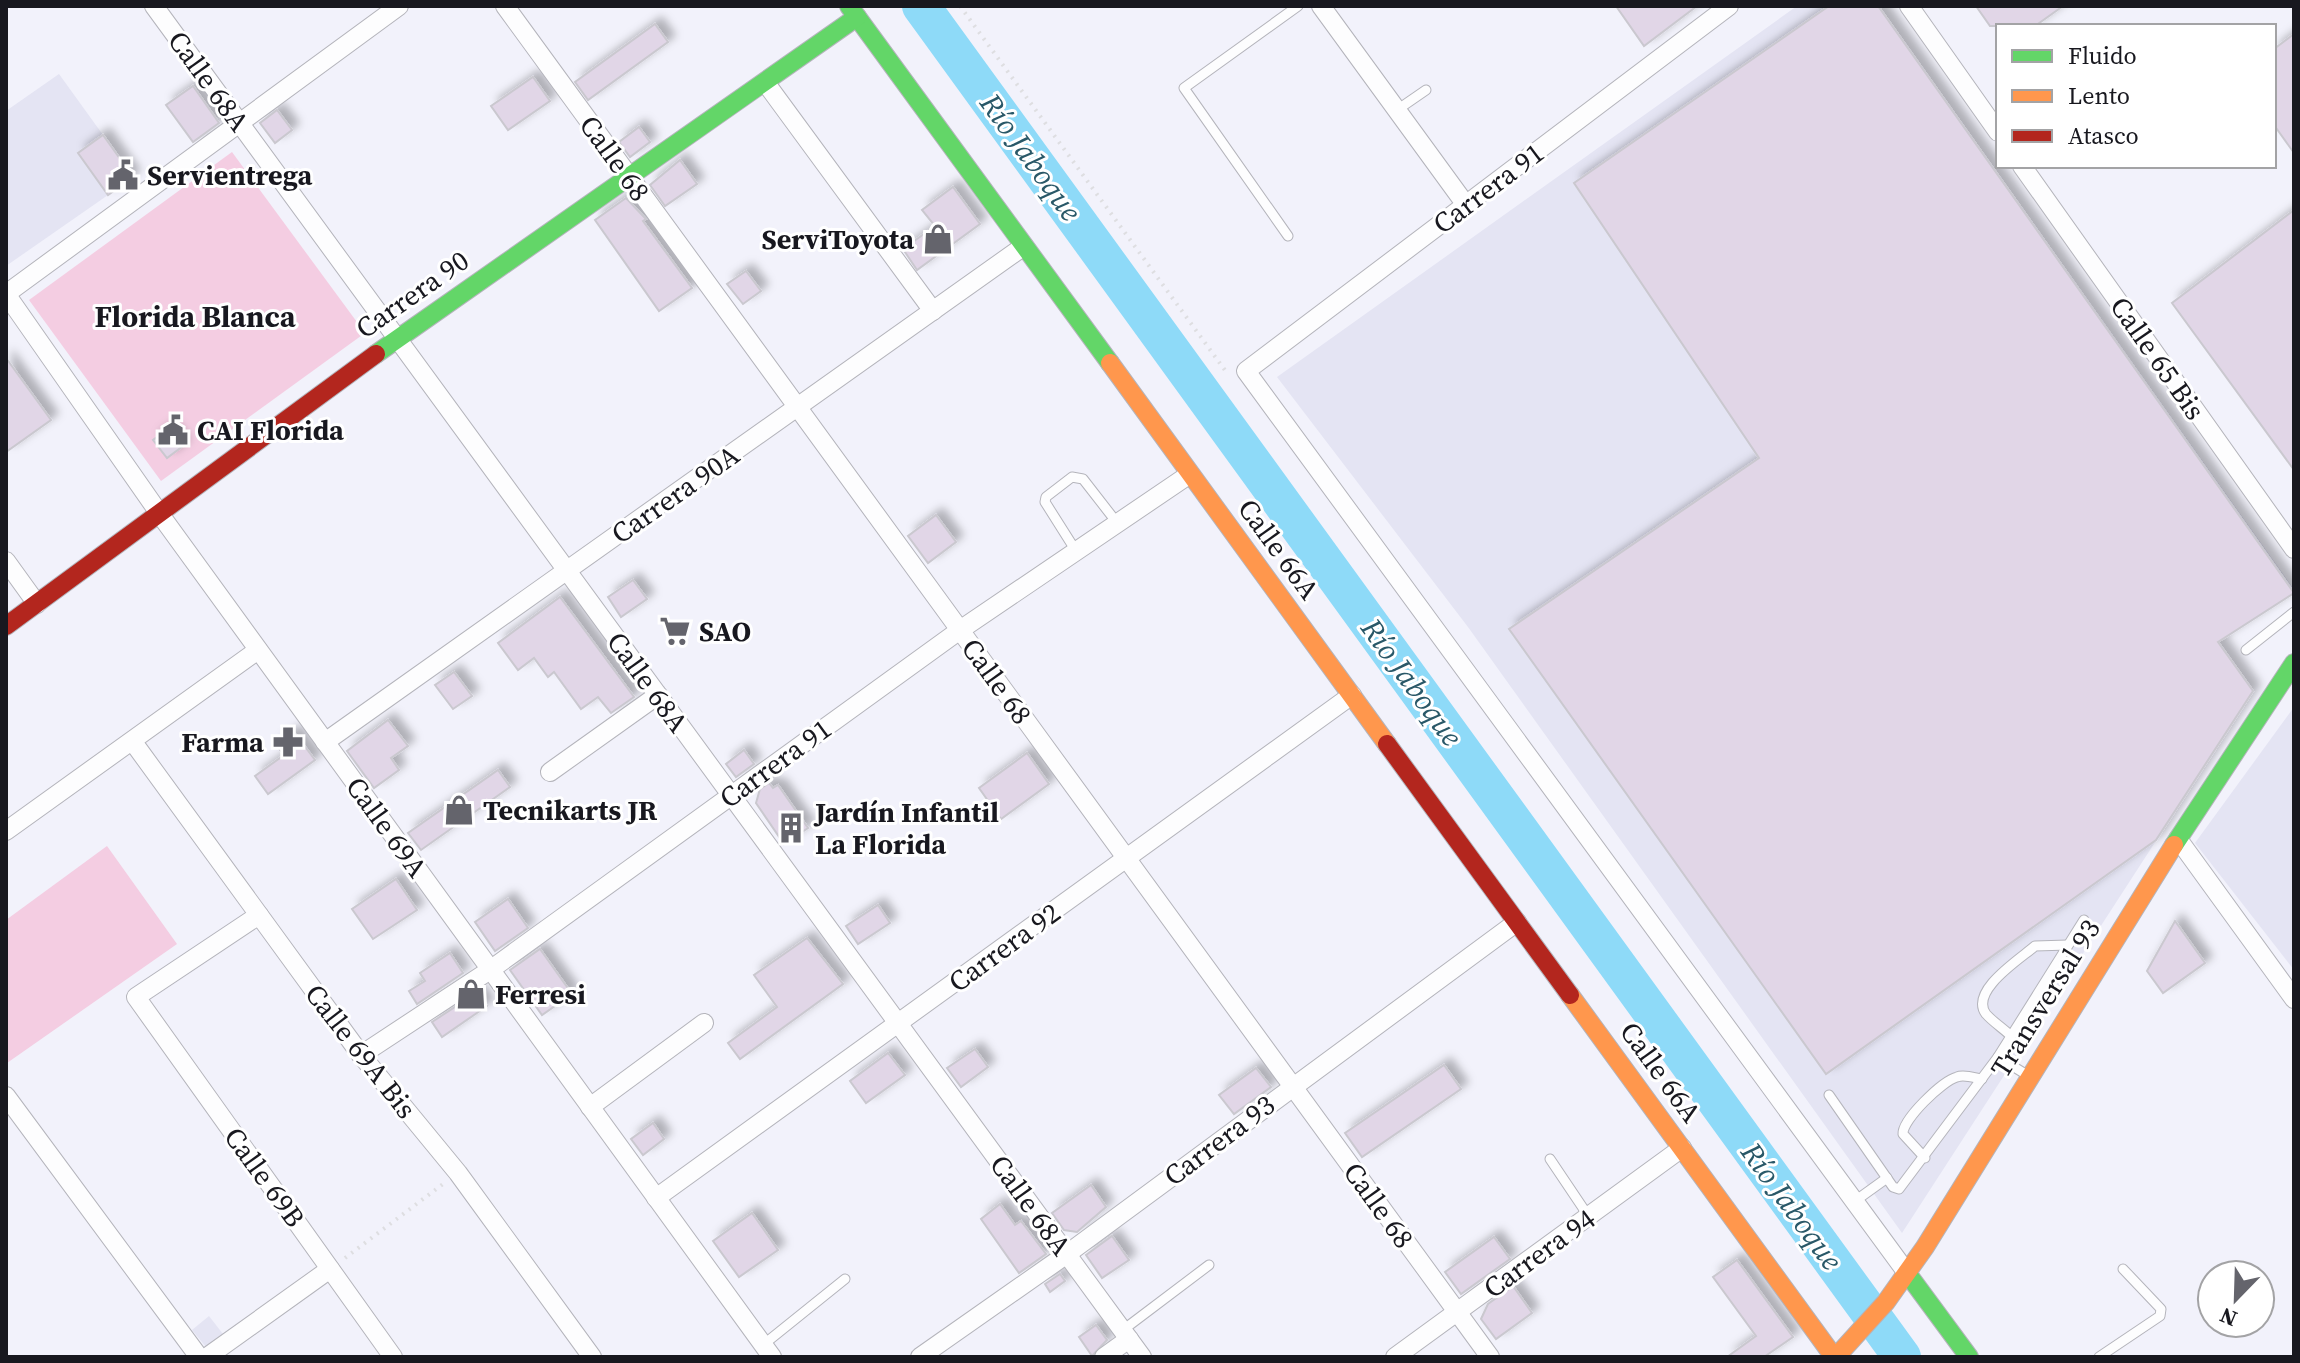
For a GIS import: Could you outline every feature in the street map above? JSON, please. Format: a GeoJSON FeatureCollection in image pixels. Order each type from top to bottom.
{"type":"FeatureCollection","features":[{"type":"Feature","properties":{"kind":"street","name":"Calle 68A"},"geometry":{"type":"LineString","coordinates":[[154,6],[1142,1357]]}},
{"type":"Feature","properties":{"kind":"street"},"geometry":{"type":"LineString","coordinates":[[6,294],[241,125],[399,6]]}},
{"type":"Feature","properties":{"kind":"street","name":"Calle 68"},"geometry":{"type":"LineString","coordinates":[[505,6],[1490,1357]]}},
{"type":"Feature","properties":{"kind":"street"},"geometry":{"type":"LineString","coordinates":[[1321,6],[1466,205]]}},
{"type":"Feature","properties":{"kind":"street","name":"Carrera 91"},"geometry":{"type":"LineString","coordinates":[[1729,6],[1246,371],[1855,1201]]}},
{"type":"Feature","properties":{"kind":"street"},"geometry":{"type":"LineString","coordinates":[[1909,6],[1996,129]]}},
{"type":"Feature","properties":{"kind":"street","name":"Carrera 90"},"geometry":{"type":"LineString","coordinates":[[6,626],[398,339],[765,82],[853,12]]}},
{"type":"Feature","properties":{"kind":"street","name":"Calle 66A"},"geometry":{"type":"LineString","coordinates":[[853,12],[1835,1357]]}},
{"type":"Feature","properties":{"kind":"street"},"geometry":{"type":"LineString","coordinates":[[765,82],[933,311]]}},
{"type":"Feature","properties":{"kind":"street","name":"Calle 65 Bis"},"geometry":{"type":"LineString","coordinates":[[2023,168],[2294,549]]}},
{"type":"Feature","properties":{"kind":"street","name":"Carrera 90A"},"geometry":{"type":"LineString","coordinates":[[325,742],[1024,246]]}},
{"type":"Feature","properties":{"kind":"street","name":"Calle 69A"},"geometry":{"type":"LineString","coordinates":[[6,294],[159,513],[767,1351]]}},
{"type":"Feature","properties":{"kind":"street","name":"Carrera 91"},"geometry":{"type":"LineString","coordinates":[[361,1055],[490,970],[960,630],[1190,474]]}},
{"type":"Feature","properties":{"kind":"street"},"geometry":{"type":"LineString","coordinates":[[6,561],[37,604]]}},
{"type":"Feature","properties":{"kind":"street"},"geometry":{"type":"LineString","coordinates":[[6,831],[258,650]]}},
{"type":"Feature","properties":{"kind":"street","name":"Transversal 93"},"geometry":{"type":"LineString","coordinates":[[1835,1357],[1886,1302],[1907,1273],[2178,839],[2294,663]]}},
{"type":"Feature","properties":{"kind":"street"},"geometry":{"type":"LineString","coordinates":[[550,772],[658,695]]}},
{"type":"Feature","properties":{"kind":"street","name":"Carrera 92"},"geometry":{"type":"LineString","coordinates":[[656,1198],[1352,695]]}},
{"type":"Feature","properties":{"kind":"street","name":"Calle 69A Bis"},"geometry":{"type":"LineString","coordinates":[[133,742],[361,1055],[458,1173],[592,1357]]}},
{"type":"Feature","properties":{"kind":"street"},"geometry":{"type":"LineString","coordinates":[[2178,839],[2294,999]]}},
{"type":"Feature","properties":{"kind":"street","name":"Calle 69B"},"geometry":{"type":"LineString","coordinates":[[259,915],[136,997],[393,1357]]}},
{"type":"Feature","properties":{"kind":"street","name":"Carrera 93"},"geometry":{"type":"LineString","coordinates":[[920,1357],[1067,1254],[1292,1085],[1517,922]]}},
{"type":"Feature","properties":{"kind":"street"},"geometry":{"type":"LineString","coordinates":[[590,1107],[704,1023]]}},
{"type":"Feature","properties":{"kind":"street"},"geometry":{"type":"LineString","coordinates":[[6,1096],[197,1356],[330,1269]]}},
{"type":"Feature","properties":{"kind":"street","name":"Carrera 94"},"geometry":{"type":"LineString","coordinates":[[1395,1357],[1682,1148]]}},
{"type":"Feature","properties":{"kind":"street"},"geometry":{"type":"LineString","coordinates":[[1855,1201],[1969,1357]]}},
{"type":"Feature","properties":{"kind":"street"},"geometry":{"type":"LineString","coordinates":[[1104,1357],[1126,1335]]}},
{"type":"Feature","properties":{"kind":"lane"},"geometry":{"type":"LineString","coordinates":[[1288,236],[1184,88],[1298,6]]}},
{"type":"Feature","properties":{"kind":"lane"},"geometry":{"type":"LineString","coordinates":[[1397,110],[1426,90]]}},
{"type":"Feature","properties":{"kind":"lane"},"geometry":{"type":"LineString","coordinates":[[1076,551],[1045,502],[1072,477],[1083,479],[1118,524]]}},
{"type":"Feature","properties":{"kind":"lane"},"geometry":{"type":"LineString","coordinates":[[2246,650],[2294,612]]}},
{"type":"Feature","properties":{"kind":"lane"},"geometry":{"type":"LineString","coordinates":[[1829,1095],[1893,1187],[1903,1187],[1998,1057],[2084,920]]}},
{"type":"Feature","properties":{"kind":"lane"},"geometry":{"type":"LineString","coordinates":[[2011,1036],[1985,1012],[1982,1000],[1986,989],[2035,946],[2068,945]]}},
{"type":"Feature","properties":{"kind":"lane"},"geometry":{"type":"LineString","coordinates":[[1998,1057],[2029,1076]]}},
{"type":"Feature","properties":{"kind":"lane"},"geometry":{"type":"LineString","coordinates":[[1925,1158],[1903,1134],[1904,1122],[1948,1081],[1960,1075],[1982,1079]]}},
{"type":"Feature","properties":{"kind":"lane"},"geometry":{"type":"LineString","coordinates":[[1550,1159],[1589,1217]]}},
{"type":"Feature","properties":{"kind":"lane"},"geometry":{"type":"LineString","coordinates":[[1855,1201],[1887,1178]]}},
{"type":"Feature","properties":{"kind":"lane"},"geometry":{"type":"LineString","coordinates":[[1126,1335],[1209,1265]]}},
{"type":"Feature","properties":{"kind":"lane"},"geometry":{"type":"LineString","coordinates":[[2099,1357],[2160,1316],[2161,1309],[2123,1269]]}},
{"type":"Feature","properties":{"kind":"lane"},"geometry":{"type":"LineString","coordinates":[[767,1351],[845,1279]]}},
{"type":"Feature","properties":{"kind":"path"},"geometry":{"type":"LineString","coordinates":[[330,1269],[458,1173]]}},
{"type":"Feature","properties":{"kind":"shaded area"},"geometry":{"type":"Polygon","coordinates":[[[1797,6],[1878,6],[2294,589],[2294,593],[2218,642],[2253,691],[1902,1233],[1468,627],[1277,377],[1797,6]]]}},
{"type":"Feature","properties":{"kind":"shaded area"},"geometry":{"type":"Polygon","coordinates":[[[59,74],[103,135],[78,153],[108,195],[6,266],[6,111],[59,74]]]}},
{"type":"Feature","properties":{"kind":"shaded area"},"geometry":{"type":"Polygon","coordinates":[[[232,152],[365,333],[161,481],[29,300],[232,152]]]}},
{"type":"Feature","properties":{"kind":"shaded area"},"geometry":{"type":"Polygon","coordinates":[[[2294,707],[2294,970],[2195,843],[2294,707]]]}},
{"type":"Feature","properties":{"kind":"shaded area"},"geometry":{"type":"Polygon","coordinates":[[[107,846],[177,944],[7,1063],[6,920],[107,846]]]}},
{"type":"Feature","properties":{"kind":"shaded area"},"geometry":{"type":"Polygon","coordinates":[[[209,1316],[223,1334],[206,1347],[192,1330],[209,1316]]]}},
{"type":"Feature","properties":{"kind":"building"},"geometry":{"type":"Polygon","coordinates":[[[1616,6],[1697,6],[1644,46],[1616,6]]]}},
{"type":"Feature","properties":{"kind":"building"},"geometry":{"type":"Polygon","coordinates":[[[1829,6],[1878,6],[2294,593],[2218,642],[2253,691],[2156,840],[1826,1074],[1509,629],[1759,458],[1574,183],[1829,6]]]}},
{"type":"Feature","properties":{"kind":"building"},"geometry":{"type":"Polygon","coordinates":[[[1976,6],[2063,6],[2038,24],[1990,26],[1976,6]]]}},
{"type":"Feature","properties":{"kind":"building"},"geometry":{"type":"Polygon","coordinates":[[[655,24],[668,42],[588,100],[575,82],[655,24]]]}},
{"type":"Feature","properties":{"kind":"building"},"geometry":{"type":"Polygon","coordinates":[[[2294,34],[2294,153],[2276,128],[2276,48],[2294,34]]]}},
{"type":"Feature","properties":{"kind":"building"},"geometry":{"type":"Polygon","coordinates":[[[533,77],[550,101],[508,130],[491,106],[533,77]]]}},
{"type":"Feature","properties":{"kind":"building"},"geometry":{"type":"Polygon","coordinates":[[[193,86],[219,123],[193,142],[166,105],[193,86]]]}},
{"type":"Feature","properties":{"kind":"building"},"geometry":{"type":"Polygon","coordinates":[[[277,110],[292,130],[275,143],[260,123],[277,110]]]}},
{"type":"Feature","properties":{"kind":"building"},"geometry":{"type":"Polygon","coordinates":[[[639,127],[650,142],[630,157],[619,142],[639,127]]]}},
{"type":"Feature","properties":{"kind":"building"},"geometry":{"type":"Polygon","coordinates":[[[103,135],[133,177],[108,195],[78,153],[103,135]]]}},
{"type":"Feature","properties":{"kind":"building"},"geometry":{"type":"Polygon","coordinates":[[[680,160],[697,184],[665,206],[650,185],[680,160]]]}},
{"type":"Feature","properties":{"kind":"building","name":"ServiToyota"},"geometry":{"type":"Polygon","coordinates":[[[953,187],[980,224],[917,270],[903,249],[935,226],[922,210],[953,187]]]}},
{"type":"Feature","properties":{"kind":"building"},"geometry":{"type":"Polygon","coordinates":[[[626,198],[646,219],[643,221],[692,288],[659,311],[595,220],[626,198]]]}},
{"type":"Feature","properties":{"kind":"building"},"geometry":{"type":"Polygon","coordinates":[[[2294,210],[2294,470],[2172,303],[2294,210]]]}},
{"type":"Feature","properties":{"kind":"building"},"geometry":{"type":"Polygon","coordinates":[[[746,271],[761,291],[743,304],[727,284],[746,271]]]}},
{"type":"Feature","properties":{"kind":"building"},"geometry":{"type":"Polygon","coordinates":[[[6,358],[51,420],[6,452],[6,358]]]}},
{"type":"Feature","properties":{"kind":"building"},"geometry":{"type":"Polygon","coordinates":[[[169,428],[183,446],[167,458],[153,440],[169,428]]]}},
{"type":"Feature","properties":{"kind":"building"},"geometry":{"type":"Polygon","coordinates":[[[936,515],[956,542],[928,563],[908,536],[936,515]]]}},
{"type":"Feature","properties":{"kind":"building"},"geometry":{"type":"Polygon","coordinates":[[[633,580],[647,599],[621,617],[608,597],[633,580]]]}},
{"type":"Feature","properties":{"kind":"building"},"geometry":{"type":"Polygon","coordinates":[[[560,597],[634,697],[611,713],[598,697],[581,709],[554,672],[548,677],[534,658],[518,670],[498,643],[560,597]]]}},
{"type":"Feature","properties":{"kind":"building"},"geometry":{"type":"Polygon","coordinates":[[[454,672],[472,696],[453,709],[435,685],[454,672]]]}},
{"type":"Feature","properties":{"kind":"building"},"geometry":{"type":"Polygon","coordinates":[[[388,720],[408,746],[391,758],[399,770],[374,788],[347,751],[388,720]]]}},
{"type":"Feature","properties":{"kind":"building"},"geometry":{"type":"Polygon","coordinates":[[[294,732],[315,760],[268,794],[255,776],[284,755],[276,745],[294,732]]]}},
{"type":"Feature","properties":{"kind":"building"},"geometry":{"type":"Polygon","coordinates":[[[744,750],[754,764],[736,777],[726,764],[744,750]]]}},
{"type":"Feature","properties":{"kind":"building"},"geometry":{"type":"Polygon","coordinates":[[[1027,753],[1049,784],[1001,819],[979,788],[1027,753]]]}},
{"type":"Feature","properties":{"kind":"building","name":"Tecnikarts JR"},"geometry":{"type":"Polygon","coordinates":[[[498,770],[510,787],[421,850],[408,833],[498,770]]]}},
{"type":"Feature","properties":{"kind":"building"},"geometry":{"type":"Polygon","coordinates":[[[769,783],[773,788],[778,785],[808,828],[784,844],[756,803],[760,789],[769,783]]]}},
{"type":"Feature","properties":{"kind":"building"},"geometry":{"type":"Polygon","coordinates":[[[396,879],[417,910],[373,939],[352,909],[396,879]]]}},
{"type":"Feature","properties":{"kind":"building"},"geometry":{"type":"Polygon","coordinates":[[[508,899],[528,928],[495,951],[475,922],[508,899]]]}},
{"type":"Feature","properties":{"kind":"building"},"geometry":{"type":"Polygon","coordinates":[[[878,905],[890,923],[858,944],[846,926],[878,905]]]}},
{"type":"Feature","properties":{"kind":"building"},"geometry":{"type":"Polygon","coordinates":[[[2175,921],[2205,963],[2163,993],[2147,971],[2175,921]]]}},
{"type":"Feature","properties":{"kind":"building"},"geometry":{"type":"Polygon","coordinates":[[[807,938],[843,984],[740,1059],[728,1043],[777,1007],[754,975],[807,938]]]}},
{"type":"Feature","properties":{"kind":"building"},"geometry":{"type":"Polygon","coordinates":[[[540,949],[572,994],[542,1015],[510,970],[540,949]]]}},
{"type":"Feature","properties":{"kind":"building"},"geometry":{"type":"Polygon","coordinates":[[[450,953],[463,973],[417,1004],[409,991],[425,981],[420,973],[450,953]]]}},
{"type":"Feature","properties":{"kind":"building"},"geometry":{"type":"Polygon","coordinates":[[[478,992],[487,1006],[442,1037],[432,1022],[478,992]]]}},
{"type":"Feature","properties":{"kind":"building"},"geometry":{"type":"Polygon","coordinates":[[[975,1049],[988,1067],[961,1087],[947,1068],[975,1049]]]}},
{"type":"Feature","properties":{"kind":"building"},"geometry":{"type":"Polygon","coordinates":[[[888,1053],[905,1075],[866,1103],[850,1081],[888,1053]]]}},
{"type":"Feature","properties":{"kind":"building"},"geometry":{"type":"Polygon","coordinates":[[[1444,1065],[1461,1089],[1362,1157],[1345,1133],[1444,1065]]]}},
{"type":"Feature","properties":{"kind":"building"},"geometry":{"type":"Polygon","coordinates":[[[1256,1068],[1271,1087],[1234,1114],[1219,1095],[1256,1068]]]}},
{"type":"Feature","properties":{"kind":"building"},"geometry":{"type":"Polygon","coordinates":[[[653,1123],[664,1139],[643,1155],[631,1139],[653,1123]]]}},
{"type":"Feature","properties":{"kind":"building"},"geometry":{"type":"Polygon","coordinates":[[[1091,1185],[1106,1207],[1077,1232],[1064,1230],[1052,1213],[1091,1185]]]}},
{"type":"Feature","properties":{"kind":"building"},"geometry":{"type":"Polygon","coordinates":[[[1000,1204],[1015,1225],[1021,1221],[1046,1254],[1019,1273],[981,1219],[1000,1204]]]}},
{"type":"Feature","properties":{"kind":"building"},"geometry":{"type":"Polygon","coordinates":[[[752,1213],[778,1250],[739,1277],[713,1241],[752,1213]]]}},
{"type":"Feature","properties":{"kind":"building"},"geometry":{"type":"Polygon","coordinates":[[[1112,1236],[1129,1260],[1102,1278],[1086,1255],[1112,1236]]]}},
{"type":"Feature","properties":{"kind":"building"},"geometry":{"type":"Polygon","coordinates":[[[1494,1237],[1510,1259],[1461,1294],[1445,1272],[1494,1237]]]}},
{"type":"Feature","properties":{"kind":"building"},"geometry":{"type":"Polygon","coordinates":[[[1737,1260],[1793,1337],[1764,1357],[1727,1357],[1756,1336],[1713,1277],[1737,1260]]]}},
{"type":"Feature","properties":{"kind":"building"},"geometry":{"type":"Polygon","coordinates":[[[1060,1274],[1065,1281],[1050,1292],[1045,1284],[1060,1274]]]}},
{"type":"Feature","properties":{"kind":"building"},"geometry":{"type":"Polygon","coordinates":[[[1513,1286],[1532,1313],[1496,1339],[1481,1319],[1488,1304],[1513,1286]]]}},
{"type":"Feature","properties":{"kind":"building"},"geometry":{"type":"Polygon","coordinates":[[[1096,1325],[1107,1340],[1092,1356],[1079,1337],[1096,1325]]]}},
{"type":"Feature","properties":{"kind":"waterway","name":"Río Jaboque"},"geometry":{"type":"LineString","coordinates":[[921,6],[1902,1357]]}},
{"type":"Feature","properties":{"kind":"traffic: fast"},"geometry":{"type":"LineString","coordinates":[[849,6],[1110,363]]}},
{"type":"Feature","properties":{"kind":"traffic: fast"},"geometry":{"type":"LineString","coordinates":[[376,354],[857,17]]}},
{"type":"Feature","properties":{"kind":"traffic: fast"},"geometry":{"type":"LineString","coordinates":[[2174,845],[2294,663]]}},
{"type":"Feature","properties":{"kind":"traffic: fast"},"geometry":{"type":"LineString","coordinates":[[1907,1273],[1969,1357]]}},
{"type":"Feature","properties":{"kind":"traffic: slow"},"geometry":{"type":"LineString","coordinates":[[1110,363],[1387,744]]}},
{"type":"Feature","properties":{"kind":"traffic: slow"},"geometry":{"type":"LineString","coordinates":[[1836,1357],[1886,1302],[1925,1247],[2174,845]]}},
{"type":"Feature","properties":{"kind":"traffic: slow"},"geometry":{"type":"LineString","coordinates":[[1570,995],[1834,1357]]}},
{"type":"Feature","properties":{"kind":"traffic: jam"},"geometry":{"type":"LineString","coordinates":[[6,626],[376,354]]}},
{"type":"Feature","properties":{"kind":"traffic: jam"},"geometry":{"type":"LineString","coordinates":[[1387,744],[1570,995]]}},
{"type":"Feature","properties":{"kind":"place","name":"Servientrega"},"geometry":{"type":"Point","coordinates":[123,175]}},
{"type":"Feature","properties":{"kind":"place","name":"ServiToyota"},"geometry":{"type":"Point","coordinates":[938,239]}},
{"type":"Feature","properties":{"kind":"place","name":"CAI Florida"},"geometry":{"type":"Point","coordinates":[173,430]}},
{"type":"Feature","properties":{"kind":"place","name":"SAO"},"geometry":{"type":"Point","coordinates":[675,631]}},
{"type":"Feature","properties":{"kind":"place","name":"Farma"},"geometry":{"type":"Point","coordinates":[288,742]}},
{"type":"Feature","properties":{"kind":"place","name":"Tecnikarts JR"},"geometry":{"type":"Point","coordinates":[459,810]}},
{"type":"Feature","properties":{"kind":"place","name":"Jardín Infantil La Florida"},"geometry":{"type":"Point","coordinates":[791,828]}},
{"type":"Feature","properties":{"kind":"place","name":"Ferresi"},"geometry":{"type":"Point","coordinates":[471,994]}},
{"type":"Feature","properties":{"kind":"district","name":"Florida Blanca"},"geometry":{"type":"Point","coordinates":[195,316]}}]}
